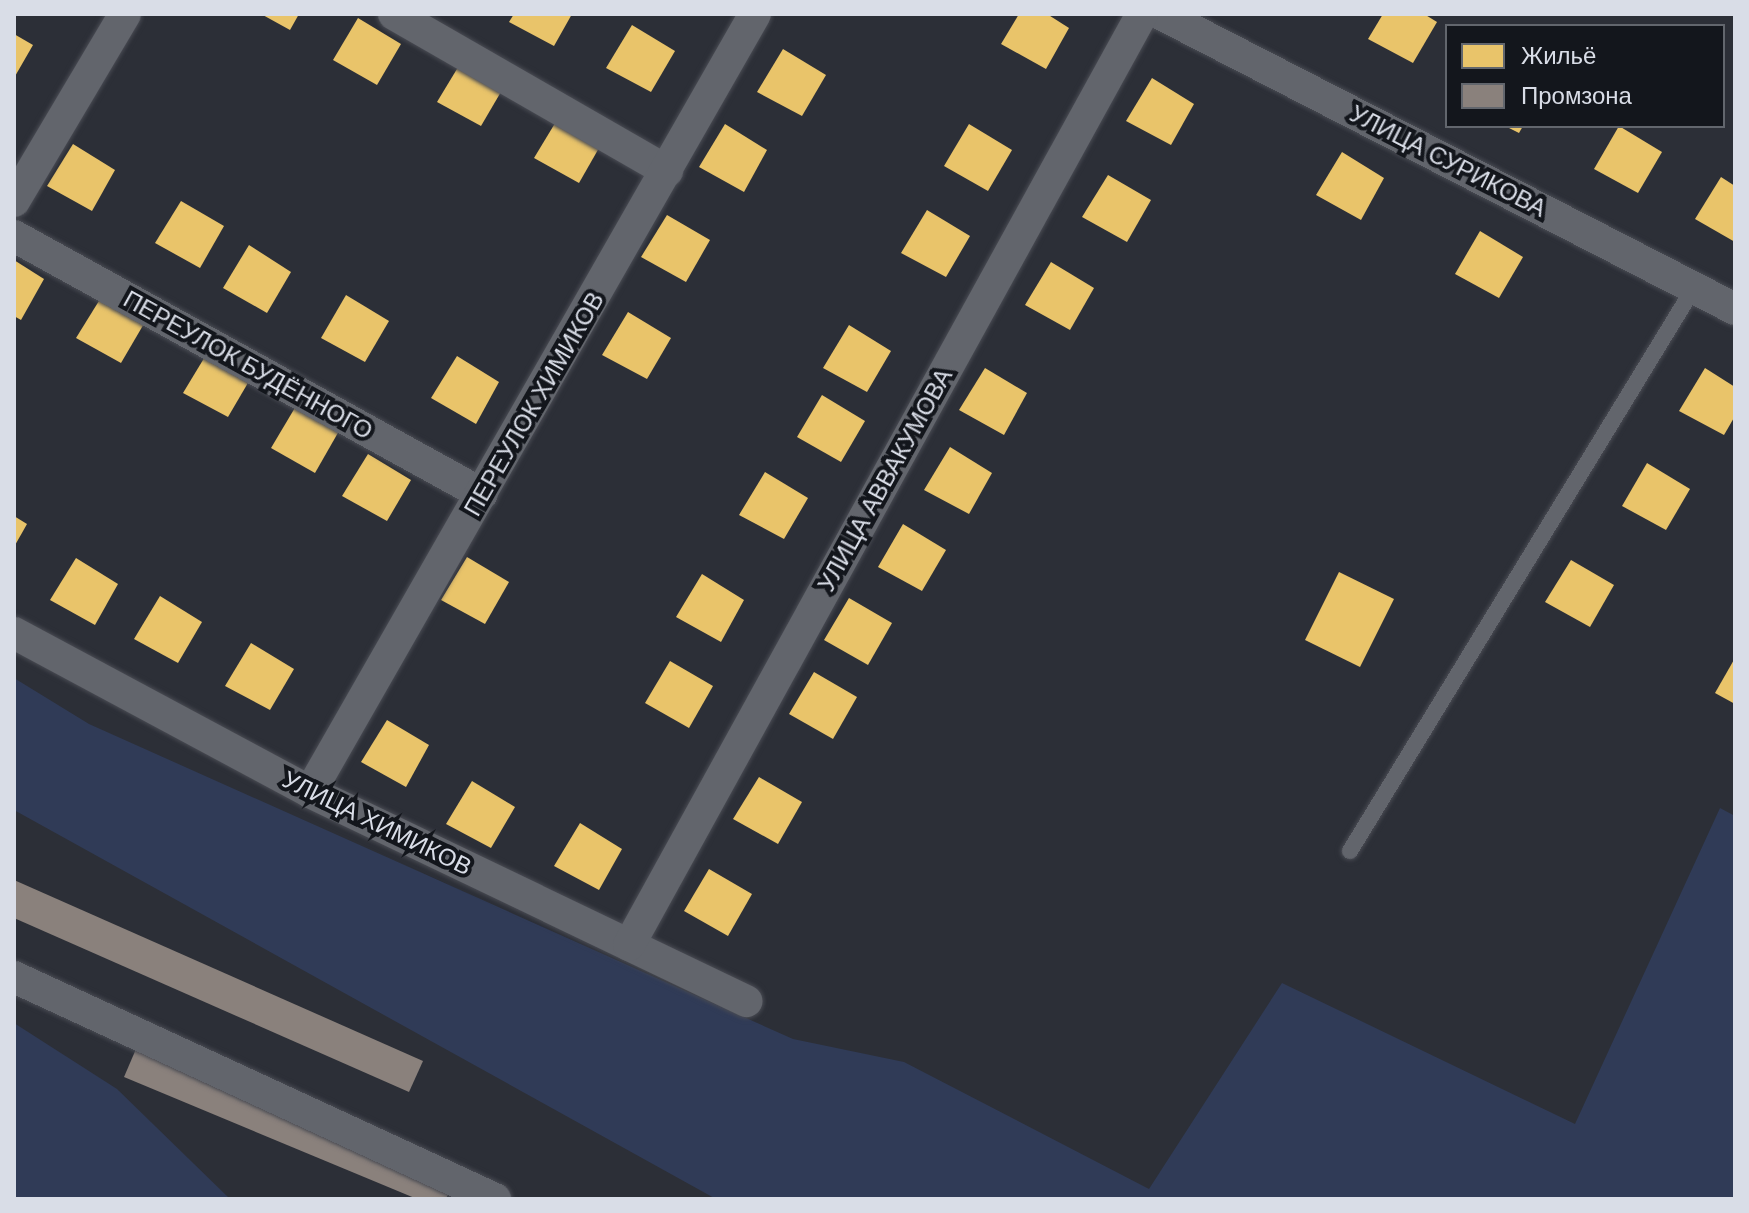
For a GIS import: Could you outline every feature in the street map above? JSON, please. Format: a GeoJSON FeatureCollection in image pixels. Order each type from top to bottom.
{"type":"FeatureCollection","features":[{"type":"Feature","properties":{"kind":"street"},"geometry":{"type":"LineString","coordinates":[[14,201],[125,14]]}},
{"type":"Feature","properties":{"kind":"street"},"geometry":{"type":"LineString","coordinates":[[394,14],[667,171]]}},
{"type":"Feature","properties":{"kind":"street","name":"ПЕРЕУЛОК ХИМИКОВ"},"geometry":{"type":"LineString","coordinates":[[310,792],[755,14]]}},
{"type":"Feature","properties":{"kind":"street","name":"УЛИЦА АВВАКУМОВА"},"geometry":{"type":"LineString","coordinates":[[629,945],[1142,14]]}},
{"type":"Feature","properties":{"kind":"street","name":"УЛИЦА СУРИКОВА"},"geometry":{"type":"LineString","coordinates":[[1161,14],[1735,309]]}},
{"type":"Feature","properties":{"kind":"street","name":"ПЕРЕУЛОК БУДЁННОГО"},"geometry":{"type":"LineString","coordinates":[[14,236],[482,494]]}},
{"type":"Feature","properties":{"kind":"street","name":"УЛИЦА ХИМИКОВ"},"geometry":{"type":"LineString","coordinates":[[14,633],[310,792],[747,1001]]}},
{"type":"Feature","properties":{"kind":"street"},"geometry":{"type":"LineString","coordinates":[[14,977],[495,1199]]}},
{"type":"Feature","properties":{"kind":"lane"},"geometry":{"type":"LineString","coordinates":[[1350,851],[1695,286]]}},
{"type":"Feature","properties":{"kind":"shaded area"},"geometry":{"type":"Polygon","coordinates":[[[14,678],[89,724],[793,1039],[904,1062],[1149,1189],[1282,983],[1575,1124],[1720,808],[1735,816],[1735,1199],[716,1199],[14,810],[14,678]]]}},
{"type":"Feature","properties":{"kind":"shaded area"},"geometry":{"type":"Polygon","coordinates":[[[14,1023],[117,1089],[230,1199],[14,1199],[14,1023]]]}},
{"type":"Feature","properties":{"kind":"building: Жильё"},"geometry":{"type":"Polygon","coordinates":[[[261,14],[299,14],[290,30],[261,14]]]}},
{"type":"Feature","properties":{"kind":"building: Жильё"},"geometry":{"type":"Polygon","coordinates":[[[514,14],[572,14],[554,46],[509,22],[514,14]]]}},
{"type":"Feature","properties":{"kind":"building: Жильё"},"geometry":{"type":"Polygon","coordinates":[[[1019,14],[1047,14],[1069,28],[1046,69],[1001,44],[1019,14]]]}},
{"type":"Feature","properties":{"kind":"building: Жильё"},"geometry":{"type":"Polygon","coordinates":[[[1383,14],[1424,14],[1437,22],[1413,63],[1368,39],[1383,14]]]}},
{"type":"Feature","properties":{"kind":"building: Жильё"},"geometry":{"type":"Polygon","coordinates":[[[358,18],[401,44],[377,85],[333,60],[358,18]]]}},
{"type":"Feature","properties":{"kind":"building: Жильё"},"geometry":{"type":"Polygon","coordinates":[[[632,25],[675,51],[651,92],[606,68],[632,25]]]}},
{"type":"Feature","properties":{"kind":"building: Жильё"},"geometry":{"type":"Polygon","coordinates":[[[14,34],[33,45],[14,78],[14,34]]]}},
{"type":"Feature","properties":{"kind":"building: Жильё"},"geometry":{"type":"Polygon","coordinates":[[[783,49],[826,75],[802,116],[757,92],[783,49]]]}},
{"type":"Feature","properties":{"kind":"building: Жильё"},"geometry":{"type":"Polygon","coordinates":[[[463,59],[505,85],[481,126],[437,102],[463,59]]]}},
{"type":"Feature","properties":{"kind":"building: Жильё"},"geometry":{"type":"Polygon","coordinates":[[[1152,78],[1194,104],[1171,145],[1126,121],[1152,78]]]}},
{"type":"Feature","properties":{"kind":"building: Жильё"},"geometry":{"type":"Polygon","coordinates":[[[560,115],[603,141],[579,183],[534,158],[560,115]]]}},
{"type":"Feature","properties":{"kind":"building: Жильё"},"geometry":{"type":"Polygon","coordinates":[[[725,124],[767,150],[744,192],[699,167],[725,124]]]}},
{"type":"Feature","properties":{"kind":"building: Жильё"},"geometry":{"type":"Polygon","coordinates":[[[969,124],[1012,150],[988,191],[944,166],[969,124]]]}},
{"type":"Feature","properties":{"kind":"building: Жильё"},"geometry":{"type":"Polygon","coordinates":[[[1618,128],[1662,152],[1638,193],[1594,169],[1618,128]]]}},
{"type":"Feature","properties":{"kind":"building: Жильё"},"geometry":{"type":"Polygon","coordinates":[[[73,144],[115,170],[92,211],[47,186],[73,144]]]}},
{"type":"Feature","properties":{"kind":"building: Жильё"},"geometry":{"type":"Polygon","coordinates":[[[1342,152],[1384,178],[1361,220],[1316,195],[1342,152]]]}},
{"type":"Feature","properties":{"kind":"building: Жильё"},"geometry":{"type":"Polygon","coordinates":[[[1108,175],[1151,200],[1127,242],[1082,217],[1108,175]]]}},
{"type":"Feature","properties":{"kind":"building: Жильё"},"geometry":{"type":"Polygon","coordinates":[[[1721,177],[1735,186],[1735,242],[1695,219],[1721,177]]]}},
{"type":"Feature","properties":{"kind":"building: Жильё"},"geometry":{"type":"Polygon","coordinates":[[[181,201],[224,226],[200,268],[155,243],[181,201]]]}},
{"type":"Feature","properties":{"kind":"building: Жильё"},"geometry":{"type":"Polygon","coordinates":[[[927,210],[970,236],[946,277],[901,253],[927,210]]]}},
{"type":"Feature","properties":{"kind":"building: Жильё"},"geometry":{"type":"Polygon","coordinates":[[[667,215],[710,240],[686,282],[641,257],[667,215]]]}},
{"type":"Feature","properties":{"kind":"building: Жильё"},"geometry":{"type":"Polygon","coordinates":[[[1480,231],[1523,257],[1499,298],[1455,274],[1480,231]]]}},
{"type":"Feature","properties":{"kind":"building: Жильё"},"geometry":{"type":"Polygon","coordinates":[[[249,245],[291,272],[267,313],[223,288],[249,245]]]}},
{"type":"Feature","properties":{"kind":"building: Жильё"},"geometry":{"type":"Polygon","coordinates":[[[14,260],[44,279],[21,320],[14,316],[14,260]]]}},
{"type":"Feature","properties":{"kind":"building: Жильё"},"geometry":{"type":"Polygon","coordinates":[[[1051,262],[1094,288],[1070,330],[1025,305],[1051,262]]]}},
{"type":"Feature","properties":{"kind":"building: Жильё"},"geometry":{"type":"Polygon","coordinates":[[[346,295],[389,321],[365,362],[321,338],[346,295]]]}},
{"type":"Feature","properties":{"kind":"building: Жильё"},"geometry":{"type":"Polygon","coordinates":[[[102,296],[145,322],[121,363],[76,338],[102,296]]]}},
{"type":"Feature","properties":{"kind":"building: Жильё"},"geometry":{"type":"Polygon","coordinates":[[[628,312],[671,338],[647,379],[602,355],[628,312]]]}},
{"type":"Feature","properties":{"kind":"building: Жильё"},"geometry":{"type":"Polygon","coordinates":[[[849,325],[891,351],[867,392],[823,368],[849,325]]]}},
{"type":"Feature","properties":{"kind":"building: Жильё"},"geometry":{"type":"Polygon","coordinates":[[[209,350],[252,376],[228,417],[183,393],[209,350]]]}},
{"type":"Feature","properties":{"kind":"building: Жильё"},"geometry":{"type":"Polygon","coordinates":[[[457,356],[499,382],[476,424],[431,398],[457,356]]]}},
{"type":"Feature","properties":{"kind":"building: Жильё"},"geometry":{"type":"Polygon","coordinates":[[[985,368],[1027,393],[1004,435],[959,410],[985,368]]]}},
{"type":"Feature","properties":{"kind":"building: Жильё"},"geometry":{"type":"Polygon","coordinates":[[[1705,368],[1735,387],[1735,416],[1724,435],[1679,411],[1705,368]]]}},
{"type":"Feature","properties":{"kind":"building: Жильё"},"geometry":{"type":"Polygon","coordinates":[[[822,395],[865,421],[841,462],[797,437],[822,395]]]}},
{"type":"Feature","properties":{"kind":"building: Жильё"},"geometry":{"type":"Polygon","coordinates":[[[296,406],[339,431],[315,473],[271,448],[296,406]]]}},
{"type":"Feature","properties":{"kind":"building: Жильё"},"geometry":{"type":"Polygon","coordinates":[[[950,447],[992,473],[969,514],[924,490],[950,447]]]}},
{"type":"Feature","properties":{"kind":"building: Жильё"},"geometry":{"type":"Polygon","coordinates":[[[368,454],[411,480],[387,521],[342,496],[368,454]]]}},
{"type":"Feature","properties":{"kind":"building: Жильё"},"geometry":{"type":"Polygon","coordinates":[[[1647,463],[1690,489],[1666,530],[1622,506],[1647,463]]]}},
{"type":"Feature","properties":{"kind":"building: Жильё"},"geometry":{"type":"Polygon","coordinates":[[[765,472],[808,498],[784,539],[739,515],[765,472]]]}},
{"type":"Feature","properties":{"kind":"building: Жильё"},"geometry":{"type":"Polygon","coordinates":[[[14,516],[27,524],[14,547],[14,516]]]}},
{"type":"Feature","properties":{"kind":"building: Жильё"},"geometry":{"type":"Polygon","coordinates":[[[903,524],[946,550],[922,591],[878,567],[903,524]]]}},
{"type":"Feature","properties":{"kind":"building: Жильё"},"geometry":{"type":"Polygon","coordinates":[[[467,557],[509,582],[485,624],[441,600],[467,557]]]}},
{"type":"Feature","properties":{"kind":"building: Жильё"},"geometry":{"type":"Polygon","coordinates":[[[76,558],[118,584],[95,625],[50,600],[76,558]]]}},
{"type":"Feature","properties":{"kind":"building: Жильё"},"geometry":{"type":"Polygon","coordinates":[[[1571,560],[1614,585],[1590,627],[1545,602],[1571,560]]]}},
{"type":"Feature","properties":{"kind":"building: Жильё"},"geometry":{"type":"Polygon","coordinates":[[[1339,572],[1394,599],[1360,667],[1305,640],[1339,572]]]}},
{"type":"Feature","properties":{"kind":"building: Жильё"},"geometry":{"type":"Polygon","coordinates":[[[702,574],[744,600],[721,642],[676,617],[702,574]]]}},
{"type":"Feature","properties":{"kind":"building: Жильё"},"geometry":{"type":"Polygon","coordinates":[[[160,596],[202,622],[178,663],[134,639],[160,596]]]}},
{"type":"Feature","properties":{"kind":"building: Жильё"},"geometry":{"type":"Polygon","coordinates":[[[849,598],[892,623],[868,665],[824,640],[849,598]]]}},
{"type":"Feature","properties":{"kind":"building: Жильё"},"geometry":{"type":"Polygon","coordinates":[[[251,643],[294,669],[270,710],[225,686],[251,643]]]}},
{"type":"Feature","properties":{"kind":"building: Жильё"},"geometry":{"type":"Polygon","coordinates":[[[1735,658],[1735,704],[1715,693],[1735,658]]]}},
{"type":"Feature","properties":{"kind":"building: Жильё"},"geometry":{"type":"Polygon","coordinates":[[[670,661],[713,686],[689,728],[645,703],[670,661]]]}},
{"type":"Feature","properties":{"kind":"building: Жильё"},"geometry":{"type":"Polygon","coordinates":[[[814,672],[857,697],[833,739],[789,714],[814,672]]]}},
{"type":"Feature","properties":{"kind":"building: Жильё"},"geometry":{"type":"Polygon","coordinates":[[[387,720],[429,745],[406,787],[361,762],[387,720]]]}},
{"type":"Feature","properties":{"kind":"building: Жильё"},"geometry":{"type":"Polygon","coordinates":[[[759,777],[802,802],[778,844],[733,819],[759,777]]]}},
{"type":"Feature","properties":{"kind":"building: Жильё"},"geometry":{"type":"Polygon","coordinates":[[[472,781],[515,807],[491,848],[446,824],[472,781]]]}},
{"type":"Feature","properties":{"kind":"building: Жильё"},"geometry":{"type":"Polygon","coordinates":[[[580,823],[622,849],[599,890],[554,866],[580,823]]]}},
{"type":"Feature","properties":{"kind":"building: Жильё"},"geometry":{"type":"Polygon","coordinates":[[[709,869],[752,894],[728,936],[684,911],[709,869]]]}},
{"type":"Feature","properties":{"kind":"building: Промзона"},"geometry":{"type":"Polygon","coordinates":[[[14,880],[423,1061],[409,1092],[14,918],[14,880]]]}},
{"type":"Feature","properties":{"kind":"building: Промзона"},"geometry":{"type":"Polygon","coordinates":[[[139,1042],[457,1174],[446,1199],[417,1199],[124,1077],[139,1042]]]}}]}
